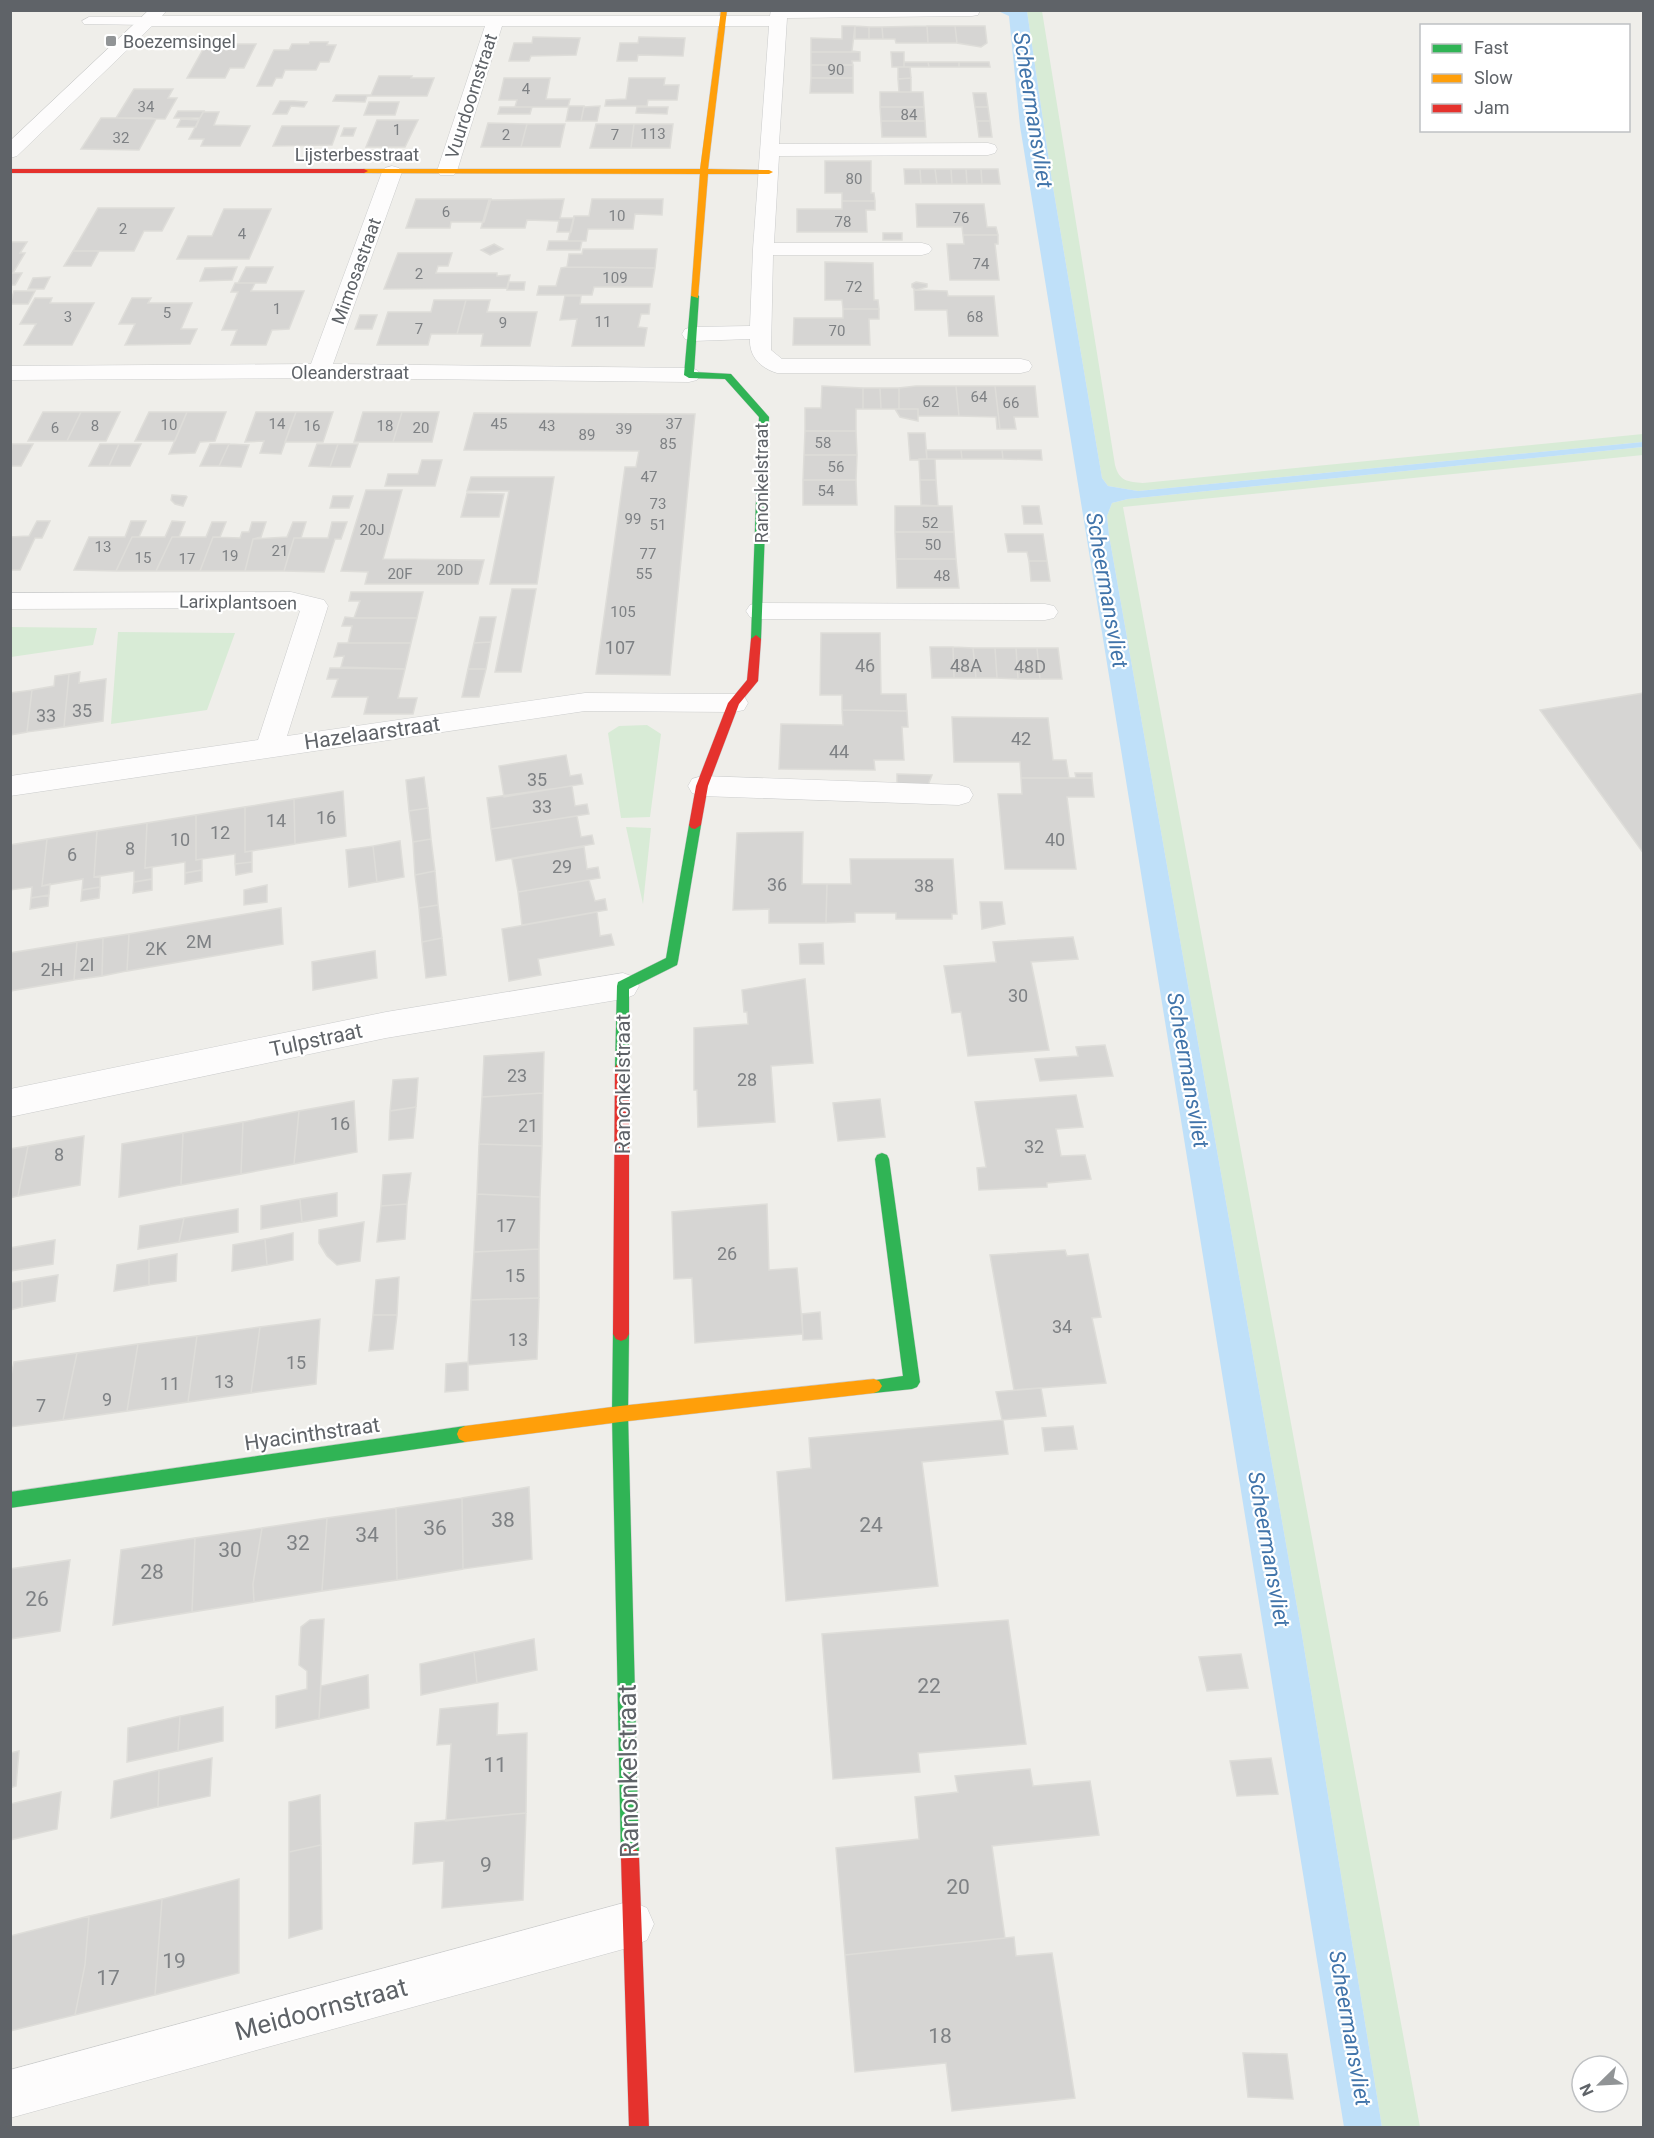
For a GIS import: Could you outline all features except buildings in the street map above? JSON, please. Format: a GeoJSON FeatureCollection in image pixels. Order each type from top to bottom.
{"type":"FeatureCollection","features":[{"type":"Feature","properties":{"kind":"street"},"geometry":{"type":"LineString","coordinates":[[10,152],[154,16],[495,20],[972,11]]}},
{"type":"Feature","properties":{"kind":"street"},"geometry":{"type":"LineString","coordinates":[[779,15],[769,150],[760,352],[777,366],[1021,366]]}},
{"type":"Feature","properties":{"kind":"street"},"geometry":{"type":"LineString","coordinates":[[688,375],[704,172],[724,16]]}},
{"type":"Feature","properties":{"kind":"street","name":"Vuurdoornstraat"},"geometry":{"type":"LineString","coordinates":[[447,171],[495,20]]}},
{"type":"Feature","properties":{"kind":"street"},"geometry":{"type":"LineString","coordinates":[[769,150],[988,149]]}},
{"type":"Feature","properties":{"kind":"street","name":"Lijsterbesstraat"},"geometry":{"type":"LineString","coordinates":[[10,171],[704,172]]}},
{"type":"Feature","properties":{"kind":"street","name":"Mimosastraat"},"geometry":{"type":"LineString","coordinates":[[320,371],[392,172]]}},
{"type":"Feature","properties":{"kind":"street"},"geometry":{"type":"LineString","coordinates":[[704,172],[769,172]]}},
{"type":"Feature","properties":{"kind":"street"},"geometry":{"type":"LineString","coordinates":[[764,249],[921,249]]}},
{"type":"Feature","properties":{"kind":"street"},"geometry":{"type":"LineString","coordinates":[[693,334],[761,332]]}},
{"type":"Feature","properties":{"kind":"street","name":"Oleanderstraat"},"geometry":{"type":"LineString","coordinates":[[10,374],[320,371],[688,375]]}},
{"type":"Feature","properties":{"kind":"street","name":"Ranonkelstraat"},"geometry":{"type":"LineString","coordinates":[[639,2127],[631,1924],[620,1414],[623,986],[672,961],[702,786],[734,703],[752,681],[759,611],[764,417],[728,376],[688,375]]}},
{"type":"Feature","properties":{"kind":"street","name":"Larixplantsoen"},"geometry":{"type":"LineString","coordinates":[[10,601],[291,600],[315,606],[269,748]]}},
{"type":"Feature","properties":{"kind":"street"},"geometry":{"type":"LineString","coordinates":[[759,611],[1045,612]]}},
{"type":"Feature","properties":{"kind":"street","name":"Hazelaarstraat"},"geometry":{"type":"LineString","coordinates":[[10,786],[585,702],[734,703]]}},
{"type":"Feature","properties":{"kind":"street"},"geometry":{"type":"LineString","coordinates":[[702,786],[959,795]]}},
{"type":"Feature","properties":{"kind":"street","name":"Tulpstraat"},"geometry":{"type":"LineString","coordinates":[[10,1103],[386,1025],[623,986]]}},
{"type":"Feature","properties":{"kind":"street"},"geometry":{"type":"LineString","coordinates":[[620,1414],[912,1382],[882,1160]]}},
{"type":"Feature","properties":{"kind":"street","name":"Hyacinthstraat"},"geometry":{"type":"LineString","coordinates":[[10,1500],[341,1450],[620,1414]]}},
{"type":"Feature","properties":{"kind":"street","name":"Meidoornstraat"},"geometry":{"type":"LineString","coordinates":[[10,2094],[631,1924]]}},
{"type":"Feature","properties":{"kind":"lane"},"geometry":{"type":"LineString","coordinates":[[89,21],[154,16]]}},
{"type":"Feature","properties":{"kind":"green space"},"geometry":{"type":"Polygon","coordinates":[[[1027,11],[1042,11],[1115,465],[1122,477],[1129,481],[1143,483],[1643,434],[1643,442],[1138,491],[1108,486],[1102,478],[1052,181],[1027,11]]]}},
{"type":"Feature","properties":{"kind":"green space"},"geometry":{"type":"Polygon","coordinates":[[[1643,447],[1643,455],[1123,507],[1420,2127],[1382,2127],[1302,1635],[1107,516],[1112,503],[1128,499],[1643,447]]]}},
{"type":"Feature","properties":{"kind":"green space"},"geometry":{"type":"Polygon","coordinates":[[[11,627],[97,628],[93,645],[11,657],[11,627]]]}},
{"type":"Feature","properties":{"kind":"green space"},"geometry":{"type":"Polygon","coordinates":[[[118,632],[235,633],[207,710],[111,724],[118,632]]]}},
{"type":"Feature","properties":{"kind":"green space"},"geometry":{"type":"Polygon","coordinates":[[[647,725],[661,734],[650,817],[621,818],[608,733],[619,726],[647,725]]]}},
{"type":"Feature","properties":{"kind":"green space"},"geometry":{"type":"Polygon","coordinates":[[[626,827],[651,828],[643,904],[626,827]]]}},
{"type":"Feature","properties":{"kind":"water","name":"Scheermansvliet"},"geometry":{"type":"Polygon","coordinates":[[[998,11],[1027,11],[1052,181],[1102,478],[1108,486],[1138,491],[1643,442],[1643,447],[1128,499],[1112,503],[1107,516],[1302,1635],[1382,2127],[1344,2127],[1020,126],[1009,16],[998,11]]]}},
{"type":"Feature","properties":{"kind":"traffic: fast"},"geometry":{"type":"LineString","coordinates":[[695,296],[689,375],[728,376],[764,417],[756,639]]}},
{"type":"Feature","properties":{"kind":"traffic: fast"},"geometry":{"type":"LineString","coordinates":[[622,1068],[623,986],[672,961],[695,825]]}},
{"type":"Feature","properties":{"kind":"traffic: fast"},"geometry":{"type":"LineString","coordinates":[[874,1386],[912,1382],[882,1159]]}},
{"type":"Feature","properties":{"kind":"traffic: fast"},"geometry":{"type":"LineString","coordinates":[[621,1334],[620,1414],[630,1857]]}},
{"type":"Feature","properties":{"kind":"traffic: fast"},"geometry":{"type":"LineString","coordinates":[[10,1500],[465,1434]]}},
{"type":"Feature","properties":{"kind":"traffic: slow"},"geometry":{"type":"LineString","coordinates":[[695,296],[704,172],[724,10]]}},
{"type":"Feature","properties":{"kind":"traffic: slow"},"geometry":{"type":"LineString","coordinates":[[364,171],[769,172]]}},
{"type":"Feature","properties":{"kind":"traffic: slow"},"geometry":{"type":"LineString","coordinates":[[465,1434],[874,1386]]}},
{"type":"Feature","properties":{"kind":"traffic: jam"},"geometry":{"type":"LineString","coordinates":[[10,171],[364,171]]}},
{"type":"Feature","properties":{"kind":"traffic: jam"},"geometry":{"type":"LineString","coordinates":[[695,825],[702,786],[734,703],[752,681],[756,639]]}},
{"type":"Feature","properties":{"kind":"traffic: jam"},"geometry":{"type":"LineString","coordinates":[[621,1334],[622,1068]]}},
{"type":"Feature","properties":{"kind":"traffic: jam"},"geometry":{"type":"LineString","coordinates":[[630,1857],[639,2128]]}},
{"type":"Feature","properties":{"kind":"place","name":"Boezemsingel"},"geometry":{"type":"Point","coordinates":[111,41]}}]}
